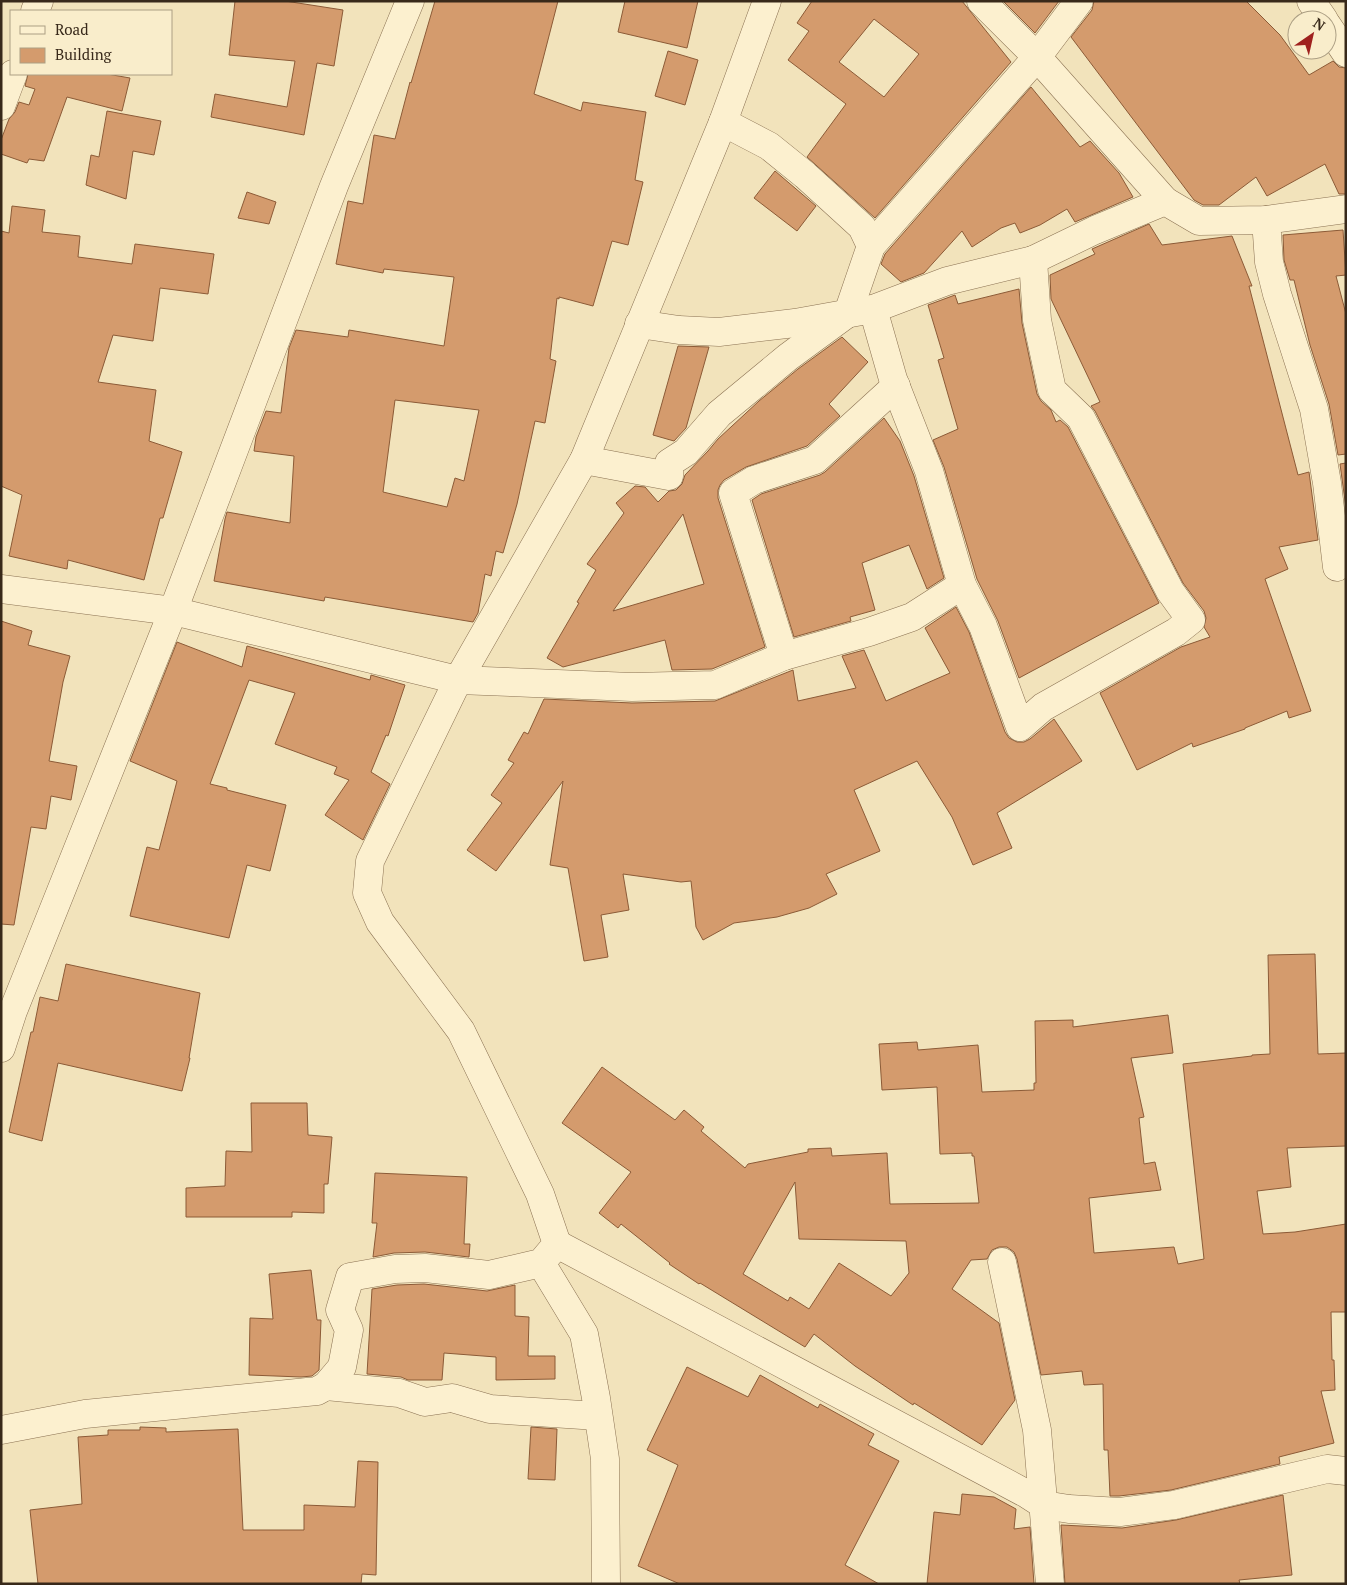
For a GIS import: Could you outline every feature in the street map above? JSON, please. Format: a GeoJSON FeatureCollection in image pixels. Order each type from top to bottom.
{"type":"FeatureCollection","features":[{"type":"Feature","properties":{"kind":"street"},"geometry":{"type":"LineString","coordinates":[[1,1048],[13,1011],[173,611],[334,186],[410,1]]}},
{"type":"Feature","properties":{"kind":"street"},"geometry":{"type":"LineString","coordinates":[[612,1581],[605,1459],[584,1334],[549,1254],[540,1194],[461,1031],[380,922],[367,894],[370,860],[458,680],[584,460],[723,122],[768,1]]}},
{"type":"Feature","properties":{"kind":"street"},"geometry":{"type":"LineString","coordinates":[[981,1],[1037,57],[1165,202],[1200,221],[1266,220],[1346,209]]}},
{"type":"Feature","properties":{"kind":"street"},"geometry":{"type":"LineString","coordinates":[[1034,260],[1037,320],[1052,390],[1081,418],[1170,591],[1191,620],[1176,632],[1043,707],[1020,727],[983,626],[962,585],[929,471],[896,386],[860,311],[872,246],[1037,57],[1079,1]]}},
{"type":"Feature","properties":{"kind":"street"},"geometry":{"type":"LineString","coordinates":[[1337,40],[1346,54]]}},
{"type":"Feature","properties":{"kind":"street"},"geometry":{"type":"LineString","coordinates":[[1,106],[13,75]]}},
{"type":"Feature","properties":{"kind":"street"},"geometry":{"type":"LineString","coordinates":[[723,122],[768,146],[805,175],[862,227],[872,246]]}},
{"type":"Feature","properties":{"kind":"street"},"geometry":{"type":"LineString","coordinates":[[639,324],[679,330],[719,332],[796,323],[860,311],[947,281],[1034,260],[1096,230],[1165,202]]}},
{"type":"Feature","properties":{"kind":"street"},"geometry":{"type":"LineString","coordinates":[[1266,220],[1269,262],[1277,294],[1314,409],[1327,483],[1337,567]]}},
{"type":"Feature","properties":{"kind":"street"},"geometry":{"type":"LineString","coordinates":[[584,460],[669,476],[668,463],[686,452],[719,414],[788,357],[860,311]]}},
{"type":"Feature","properties":{"kind":"street"},"geometry":{"type":"LineString","coordinates":[[784,656],[733,493],[754,480],[815,460],[896,386]]}},
{"type":"Feature","properties":{"kind":"street"},"geometry":{"type":"LineString","coordinates":[[1,589],[173,611],[458,680],[632,688],[715,685],[784,656],[869,632],[912,617],[962,585]]}},
{"type":"Feature","properties":{"kind":"street"},"geometry":{"type":"LineString","coordinates":[[1,1430],[85,1414],[317,1392],[326,1386],[342,1367],[349,1330],[340,1310],[350,1277],[395,1268],[425,1268],[489,1275],[549,1254],[1028,1494],[1044,1505],[1069,1509],[1120,1512],[1174,1505],[1327,1469],[1346,1471]]}},
{"type":"Feature","properties":{"kind":"street"},"geometry":{"type":"LineString","coordinates":[[1002,1262],[1037,1430],[1050,1584]]}},
{"type":"Feature","properties":{"kind":"street"},"geometry":{"type":"LineString","coordinates":[[326,1386],[399,1393],[425,1402],[452,1398],[490,1409],[598,1416]]}},
{"type":"Feature","properties":{"kind":"building"},"geometry":{"type":"Polygon","coordinates":[[[235,1],[285,1],[343,10],[334,66],[317,63],[304,135],[211,117],[215,94],[287,107],[295,61],[229,55],[235,1]]]}},
{"type":"Feature","properties":{"kind":"building"},"geometry":{"type":"Polygon","coordinates":[[[435,1],[558,1],[534,94],[581,111],[583,102],[646,112],[635,180],[643,182],[628,245],[612,241],[593,306],[557,298],[550,359],[556,361],[545,423],[535,421],[517,504],[503,553],[496,551],[491,576],[485,574],[478,613],[473,622],[325,597],[324,601],[214,581],[227,512],[290,523],[294,456],[254,451],[256,437],[266,411],[281,413],[289,348],[296,330],[348,337],[349,330],[444,346],[454,277],[384,269],[383,273],[336,264],[348,201],[363,204],[374,135],[395,139],[435,1]],[[395,400],[383,492],[447,507],[455,478],[464,481],[479,410],[395,400]]]}},
{"type":"Feature","properties":{"kind":"building"},"geometry":{"type":"Polygon","coordinates":[[[625,1],[698,1],[687,48],[618,32],[625,1]]]}},
{"type":"Feature","properties":{"kind":"building"},"geometry":{"type":"Polygon","coordinates":[[[812,1],[962,1],[1011,62],[875,218],[807,157],[846,104],[788,60],[809,31],[797,23],[812,1]],[[874,19],[839,62],[884,97],[919,54],[874,19]]]}},
{"type":"Feature","properties":{"kind":"building"},"geometry":{"type":"Polygon","coordinates":[[[1003,1],[1059,1],[1035,33],[1003,1]]]}},
{"type":"Feature","properties":{"kind":"building"},"geometry":{"type":"Polygon","coordinates":[[[1094,1],[1246,1],[1280,35],[1287,45],[1287,60],[1298,60],[1309,75],[1333,61],[1339,67],[1346,68],[1346,194],[1339,194],[1325,164],[1267,196],[1256,177],[1219,205],[1203,205],[1194,200],[1071,37],[1092,10],[1094,1]]]}},
{"type":"Feature","properties":{"kind":"building"},"geometry":{"type":"Polygon","coordinates":[[[668,51],[698,60],[685,105],[655,96],[668,51]]]}},
{"type":"Feature","properties":{"kind":"building"},"geometry":{"type":"Polygon","coordinates":[[[28,75],[113,75],[130,78],[122,111],[67,97],[44,161],[29,159],[27,163],[1,154],[1,140],[9,119],[15,112],[19,102],[29,105],[35,89],[25,86],[28,75]]]}},
{"type":"Feature","properties":{"kind":"building"},"geometry":{"type":"Polygon","coordinates":[[[1031,87],[1080,147],[1090,141],[1119,173],[1133,197],[1075,222],[1067,209],[1040,225],[1020,233],[1015,223],[1001,228],[972,247],[962,231],[924,273],[901,282],[881,264],[885,254],[1031,87]]]}},
{"type":"Feature","properties":{"kind":"building"},"geometry":{"type":"Polygon","coordinates":[[[107,111],[161,121],[154,155],[133,151],[126,199],[86,185],[91,155],[99,157],[107,111]]]}},
{"type":"Feature","properties":{"kind":"building"},"geometry":{"type":"Polygon","coordinates":[[[775,171],[816,206],[797,231],[754,198],[775,171]]]}},
{"type":"Feature","properties":{"kind":"building"},"geometry":{"type":"Polygon","coordinates":[[[247,192],[276,202],[269,224],[238,218],[247,192]]]}},
{"type":"Feature","properties":{"kind":"building"},"geometry":{"type":"Polygon","coordinates":[[[12,206],[45,210],[42,232],[80,236],[78,257],[132,264],[135,244],[214,254],[208,294],[160,288],[153,341],[113,335],[98,382],[156,390],[149,441],[182,452],[163,518],[160,518],[144,580],[68,560],[67,569],[9,556],[22,495],[1,486],[1,231],[9,233],[12,206]]]}},
{"type":"Feature","properties":{"kind":"building"},"geometry":{"type":"Polygon","coordinates":[[[1149,224],[1162,245],[1232,236],[1252,286],[1249,286],[1298,475],[1309,472],[1318,540],[1279,547],[1288,569],[1265,579],[1311,711],[1289,718],[1287,711],[1245,729],[1193,747],[1192,743],[1137,770],[1100,693],[1181,647],[1210,637],[1204,627],[1206,618],[1204,611],[1183,583],[1091,406],[1100,402],[1051,299],[1050,275],[1095,254],[1092,249],[1149,224]]]}},
{"type":"Feature","properties":{"kind":"building"},"geometry":{"type":"Polygon","coordinates":[[[1343,230],[1346,275],[1336,276],[1346,314],[1346,454],[1338,455],[1329,404],[1310,345],[1294,280],[1290,280],[1284,260],[1283,235],[1343,230]]]}},
{"type":"Feature","properties":{"kind":"building"},"geometry":{"type":"Polygon","coordinates":[[[1019,289],[1022,323],[1037,394],[1041,401],[1051,410],[1056,422],[1060,420],[1068,427],[1159,603],[1019,678],[998,621],[977,579],[944,467],[933,440],[958,429],[938,360],[944,358],[928,305],[955,295],[958,304],[1019,289]]]}},
{"type":"Feature","properties":{"kind":"building"},"geometry":{"type":"Polygon","coordinates":[[[842,337],[868,362],[829,404],[840,416],[807,446],[746,467],[724,480],[718,490],[718,498],[765,647],[712,669],[672,670],[665,640],[563,667],[547,658],[596,570],[587,564],[624,513],[616,503],[635,486],[645,487],[658,502],[669,491],[676,490],[682,484],[685,475],[718,439],[759,401],[798,369],[842,337]],[[683,514],[613,611],[704,584],[683,514]]]}},
{"type":"Feature","properties":{"kind":"building"},"geometry":{"type":"Polygon","coordinates":[[[678,346],[709,347],[686,428],[674,441],[653,435],[678,346]]]}},
{"type":"Feature","properties":{"kind":"building"},"geometry":{"type":"Polygon","coordinates":[[[884,418],[900,441],[914,476],[944,578],[927,589],[909,545],[862,563],[875,610],[850,617],[851,621],[794,637],[752,500],[761,494],[825,472],[884,418]]]}},
{"type":"Feature","properties":{"kind":"building"},"geometry":{"type":"Polygon","coordinates":[[[1346,463],[1346,508],[1340,464],[1346,463]]]}},
{"type":"Feature","properties":{"kind":"building"},"geometry":{"type":"Polygon","coordinates":[[[956,607],[969,632],[1005,732],[1009,738],[1017,742],[1024,742],[1054,719],[1082,761],[997,813],[1012,848],[973,865],[952,817],[917,761],[854,790],[880,851],[826,874],[837,894],[809,908],[777,917],[734,923],[703,940],[696,927],[691,881],[681,882],[623,874],[629,910],[601,915],[608,957],[584,961],[568,868],[550,865],[563,781],[496,871],[467,850],[502,803],[491,795],[514,763],[508,760],[524,732],[528,734],[544,699],[632,703],[715,701],[793,670],[798,701],[856,688],[842,656],[864,650],[886,701],[950,673],[925,628],[956,607]]]}},
{"type":"Feature","properties":{"kind":"building"},"geometry":{"type":"Polygon","coordinates":[[[1,621],[32,631],[28,645],[70,656],[63,682],[49,761],[77,766],[71,800],[51,796],[46,829],[31,827],[14,925],[1,924],[1,621]]]}},
{"type":"Feature","properties":{"kind":"building"},"geometry":{"type":"Polygon","coordinates":[[[177,642],[242,667],[247,646],[370,680],[371,675],[405,685],[388,736],[386,735],[371,772],[390,784],[363,840],[325,815],[349,780],[334,774],[337,767],[275,744],[295,693],[249,680],[210,784],[286,805],[270,871],[247,865],[229,938],[130,916],[147,847],[159,850],[177,781],[130,761],[177,642]]]}},
{"type":"Feature","properties":{"kind":"building"},"geometry":{"type":"Polygon","coordinates":[[[1315,954],[1318,1054],[1346,1053],[1346,1146],[1287,1148],[1291,1187],[1257,1191],[1263,1234],[1295,1232],[1346,1224],[1346,1312],[1331,1312],[1335,1390],[1321,1391],[1334,1443],[1279,1457],[1280,1464],[1171,1490],[1110,1496],[1108,1450],[1104,1450],[1103,1384],[1084,1385],[1082,1371],[1041,1375],[1017,1259],[1014,1252],[1007,1247],[999,1247],[992,1250],[987,1259],[971,1260],[952,1289],[999,1323],[1015,1400],[982,1445],[914,1403],[913,1405],[855,1366],[814,1334],[805,1347],[669,1264],[621,1224],[618,1228],[599,1213],[631,1172],[562,1123],[602,1067],[675,1120],[684,1110],[704,1127],[701,1131],[745,1168],[748,1164],[808,1152],[808,1149],[831,1148],[832,1156],[887,1153],[890,1204],[979,1203],[974,1156],[972,1156],[972,1153],[940,1154],[937,1087],[882,1090],[879,1044],[917,1042],[918,1050],[978,1045],[982,1092],[1034,1090],[1034,1083],[1036,1083],[1035,1021],[1073,1020],[1073,1027],[1168,1015],[1173,1053],[1131,1058],[1144,1117],[1139,1118],[1144,1164],[1155,1162],[1161,1190],[1089,1198],[1094,1253],[1174,1247],[1178,1264],[1204,1259],[1183,1064],[1270,1054],[1268,955],[1315,954]],[[795,1182],[743,1274],[788,1301],[790,1297],[809,1309],[839,1263],[891,1296],[909,1273],[906,1241],[799,1239],[795,1182]]]}},
{"type":"Feature","properties":{"kind":"building"},"geometry":{"type":"Polygon","coordinates":[[[66,964],[200,993],[190,1058],[182,1091],[58,1063],[42,1141],[9,1132],[40,997],[58,1001],[66,964]]]}},
{"type":"Feature","properties":{"kind":"building"},"geometry":{"type":"Polygon","coordinates":[[[251,1103],[307,1103],[308,1135],[332,1137],[328,1184],[324,1184],[324,1213],[292,1212],[292,1217],[186,1217],[186,1188],[225,1186],[226,1151],[252,1152],[251,1103]]]}},
{"type":"Feature","properties":{"kind":"building"},"geometry":{"type":"Polygon","coordinates":[[[375,1173],[467,1177],[464,1244],[470,1244],[469,1257],[425,1252],[394,1253],[373,1257],[377,1223],[372,1223],[375,1173]]]}},
{"type":"Feature","properties":{"kind":"building"},"geometry":{"type":"Polygon","coordinates":[[[311,1270],[317,1320],[321,1320],[319,1370],[312,1376],[301,1377],[249,1375],[250,1318],[273,1319],[269,1274],[311,1270]]]}},
{"type":"Feature","properties":{"kind":"building"},"geometry":{"type":"Polygon","coordinates":[[[424,1284],[487,1291],[515,1285],[515,1316],[529,1317],[528,1356],[555,1356],[555,1379],[496,1380],[496,1357],[444,1353],[442,1380],[408,1380],[401,1377],[367,1374],[372,1289],[397,1285],[424,1284]]]}},
{"type":"Feature","properties":{"kind":"building"},"geometry":{"type":"Polygon","coordinates":[[[687,1367],[748,1397],[760,1375],[818,1408],[820,1404],[874,1434],[868,1445],[899,1461],[845,1565],[879,1584],[680,1584],[638,1566],[678,1465],[647,1450],[687,1367]]]}},
{"type":"Feature","properties":{"kind":"building"},"geometry":{"type":"Polygon","coordinates":[[[140,1427],[166,1428],[166,1432],[238,1429],[243,1530],[304,1530],[304,1505],[355,1507],[358,1461],[378,1462],[376,1575],[362,1574],[361,1584],[38,1584],[30,1510],[82,1504],[78,1437],[108,1435],[108,1430],[140,1430],[140,1427]]]}},
{"type":"Feature","properties":{"kind":"building"},"geometry":{"type":"Polygon","coordinates":[[[531,1427],[557,1429],[555,1480],[528,1479],[531,1427]]]}},
{"type":"Feature","properties":{"kind":"building"},"geometry":{"type":"Polygon","coordinates":[[[962,1494],[994,1497],[1016,1509],[1014,1529],[1030,1527],[1034,1584],[927,1584],[934,1512],[960,1515],[962,1494]]]}},
{"type":"Feature","properties":{"kind":"building"},"geometry":{"type":"Polygon","coordinates":[[[1283,1495],[1292,1575],[1239,1580],[1240,1584],[1065,1584],[1061,1525],[1122,1528],[1176,1520],[1283,1495]]]}}]}
